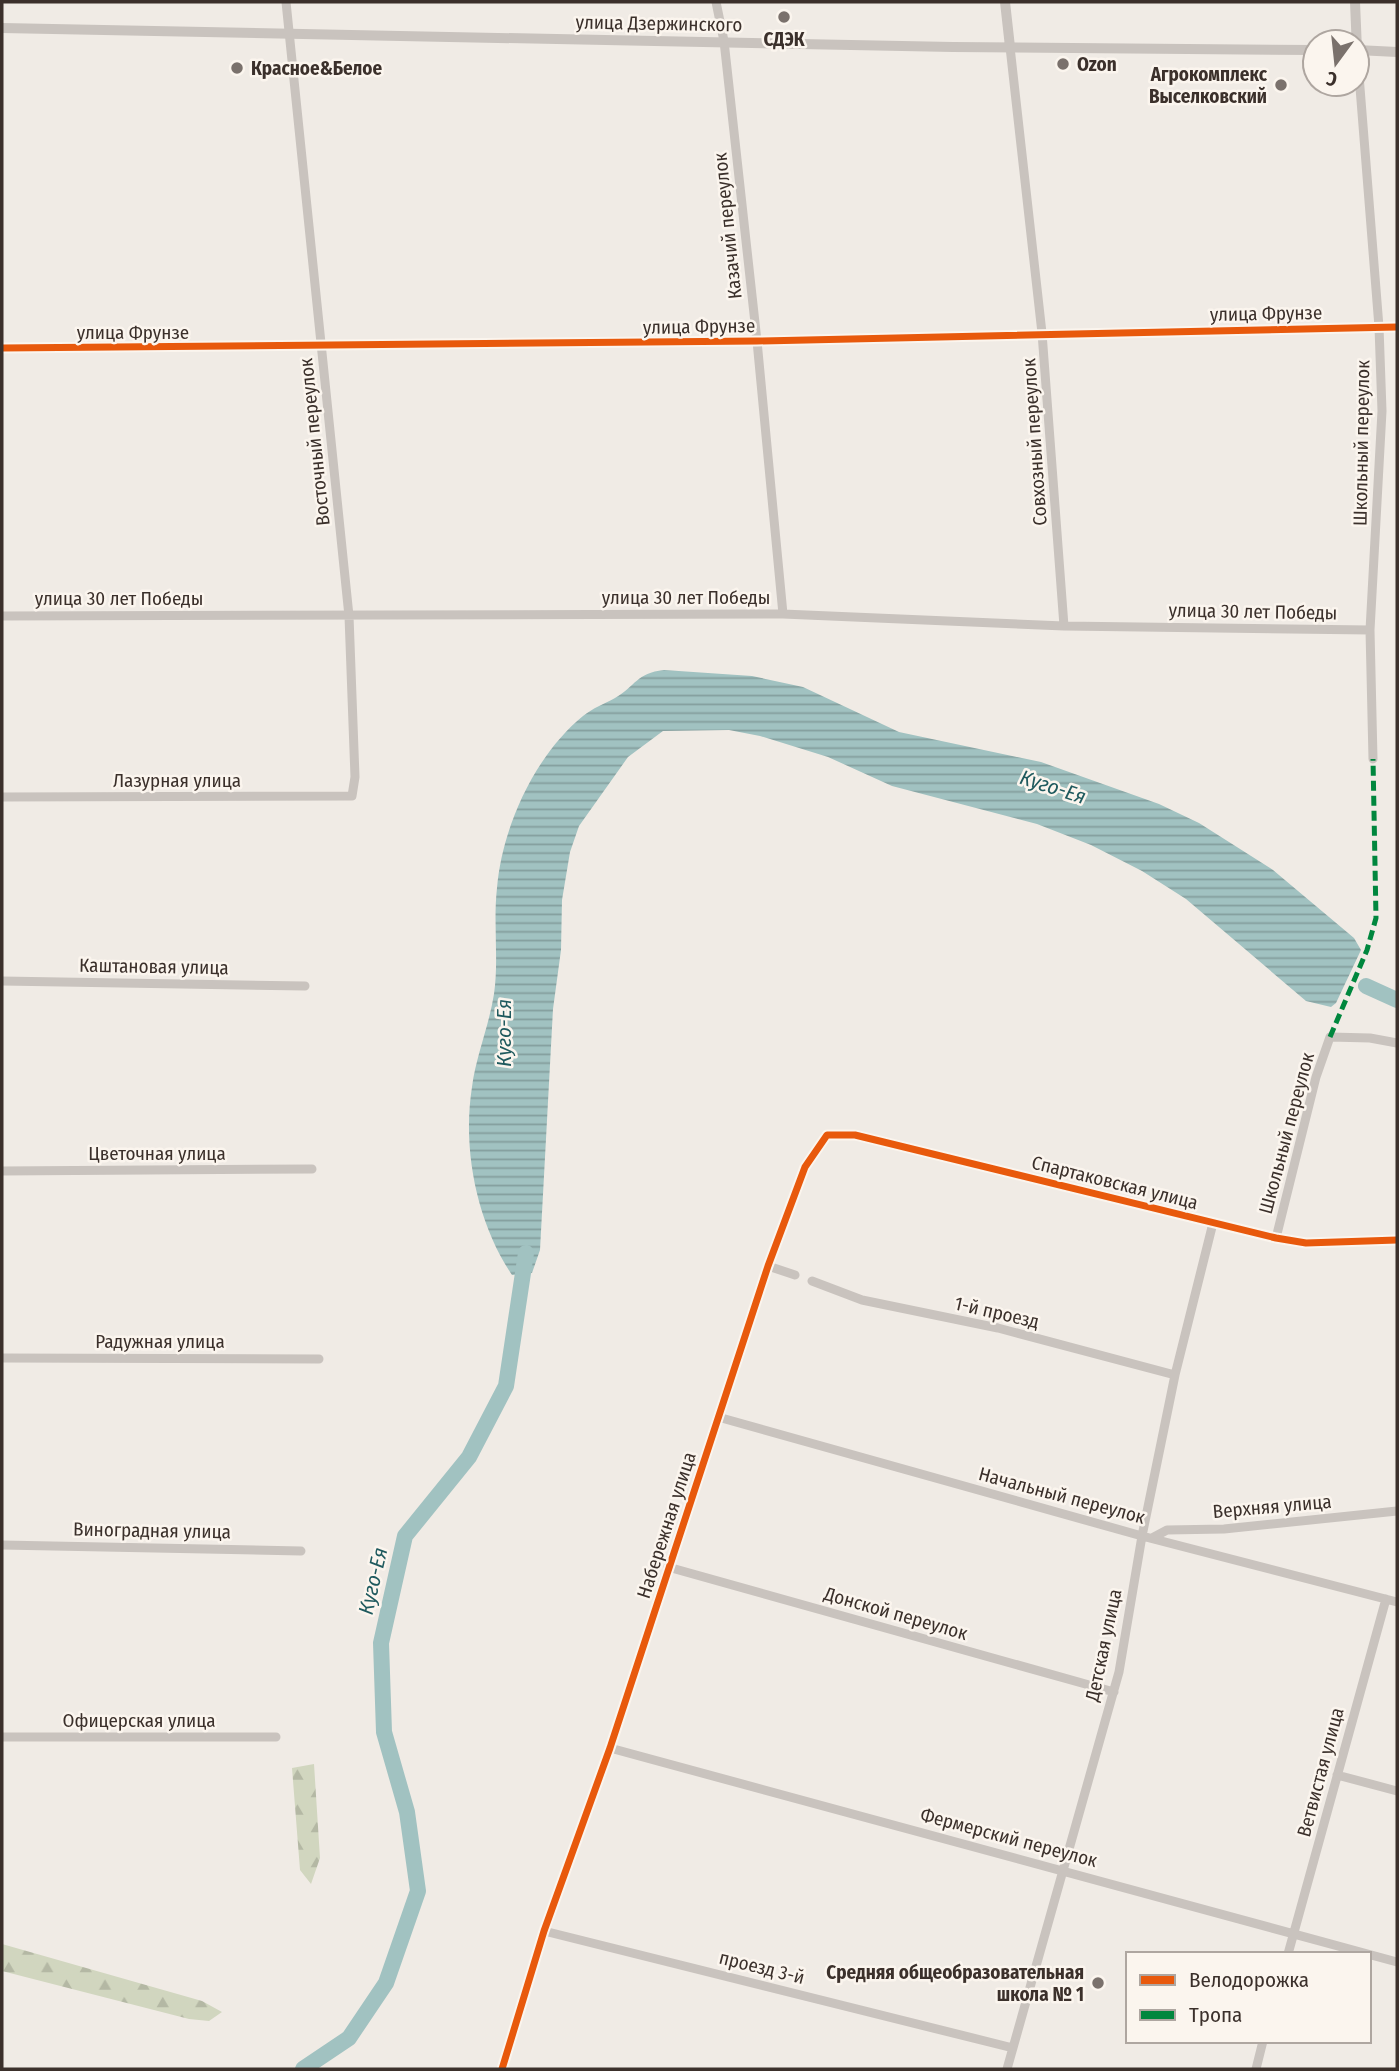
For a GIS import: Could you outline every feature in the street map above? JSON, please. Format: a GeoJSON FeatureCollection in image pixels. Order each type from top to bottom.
{"type":"FeatureCollection","features":[{"type":"Feature","properties":{"kind":"street","name":"Восточный переулок"},"geometry":{"type":"LineString","coordinates":[[286,2],[349,616],[355,777],[352,796]]}},
{"type":"Feature","properties":{"kind":"street","name":"Казачий переулок"},"geometry":{"type":"LineString","coordinates":[[716,2],[724,41],[757,341],[783,614]]}},
{"type":"Feature","properties":{"kind":"street","name":"Совхозный переулок"},"geometry":{"type":"LineString","coordinates":[[1005,2],[1042,332],[1064,626]]}},
{"type":"Feature","properties":{"kind":"street","name":"Школьный переулок"},"geometry":{"type":"LineString","coordinates":[[1356,2],[1357,28]]}},
{"type":"Feature","properties":{"kind":"street","name":"улица Дзержинского"},"geometry":{"type":"LineString","coordinates":[[2,29],[1301,50]]}},
{"type":"Feature","properties":{"kind":"street"},"geometry":{"type":"LineString","coordinates":[[1371,51],[1397,52]]}},
{"type":"Feature","properties":{"kind":"street","name":"Школьный переулок"},"geometry":{"type":"LineString","coordinates":[[1361,98],[1379,327],[1382,411],[1370,630],[1373,759]]}},
{"type":"Feature","properties":{"kind":"street","name":"улица Фрунзе"},"geometry":{"type":"LineString","coordinates":[[2,348],[322,348],[1397,327]]}},
{"type":"Feature","properties":{"kind":"street","name":"улица 30 лет Победы"},"geometry":{"type":"LineString","coordinates":[[2,616],[783,614],[1064,626],[1370,630]]}},
{"type":"Feature","properties":{"kind":"street","name":"Лазурная улица"},"geometry":{"type":"LineString","coordinates":[[2,797],[352,796]]}},
{"type":"Feature","properties":{"kind":"street","name":"Каштановая улица"},"geometry":{"type":"LineString","coordinates":[[2,981],[305,986]]}},
{"type":"Feature","properties":{"kind":"street","name":"Школьный переулок"},"geometry":{"type":"LineString","coordinates":[[1276,1238],[1316,1077],[1330,1037],[1370,1038],[1397,1043]]}},
{"type":"Feature","properties":{"kind":"street","name":"Спартаковская улица"},"geometry":{"type":"LineString","coordinates":[[827,1135],[855,1135],[1276,1238],[1306,1243],[1397,1240]]}},
{"type":"Feature","properties":{"kind":"street","name":"Набережная улица"},"geometry":{"type":"LineString","coordinates":[[502,2069],[544,1931],[610,1748],[768,1266],[810,1156],[827,1135]]}},
{"type":"Feature","properties":{"kind":"street","name":"Цветочная улица"},"geometry":{"type":"LineString","coordinates":[[2,1171],[312,1169]]}},
{"type":"Feature","properties":{"kind":"street","name":"Детская улица"},"geometry":{"type":"LineString","coordinates":[[1007,2069],[1114,1692],[1147,1537],[1175,1375],[1213,1223]]}},
{"type":"Feature","properties":{"kind":"street"},"geometry":{"type":"LineString","coordinates":[[768,1266],[794,1275]]}},
{"type":"Feature","properties":{"kind":"street","name":"1-й проезд"},"geometry":{"type":"LineString","coordinates":[[812,1281],[862,1300],[998,1328],[1175,1375]]}},
{"type":"Feature","properties":{"kind":"street","name":"Радужная улица"},"geometry":{"type":"LineString","coordinates":[[2,1358],[319,1359]]}},
{"type":"Feature","properties":{"kind":"street","name":"Начальный переулок"},"geometry":{"type":"LineString","coordinates":[[718,1417],[1147,1537],[1397,1602]]}},
{"type":"Feature","properties":{"kind":"street","name":"Верхняя улица"},"geometry":{"type":"LineString","coordinates":[[1147,1537],[1167,1530],[1224,1529],[1397,1511]]}},
{"type":"Feature","properties":{"kind":"street","name":"Виноградная улица"},"geometry":{"type":"LineString","coordinates":[[2,1545],[301,1551]]}},
{"type":"Feature","properties":{"kind":"street","name":"Донской переулок"},"geometry":{"type":"LineString","coordinates":[[668,1567],[1114,1692]]}},
{"type":"Feature","properties":{"kind":"street","name":"Ветвистая улица"},"geometry":{"type":"LineString","coordinates":[[1289,1952],[1386,1599]]}},
{"type":"Feature","properties":{"kind":"street","name":"Офицерская улица"},"geometry":{"type":"LineString","coordinates":[[2,1737],[276,1737]]}},
{"type":"Feature","properties":{"kind":"street","name":"Фермерский переулок"},"geometry":{"type":"LineString","coordinates":[[610,1748],[1363,1952]]}},
{"type":"Feature","properties":{"kind":"street"},"geometry":{"type":"LineString","coordinates":[[1337,1774],[1397,1791]]}},
{"type":"Feature","properties":{"kind":"street","name":"проезд 3-й"},"geometry":{"type":"LineString","coordinates":[[544,1931],[1013,2048]]}},
{"type":"Feature","properties":{"kind":"street","name":"Фермерский переулок"},"geometry":{"type":"LineString","coordinates":[[1371,1954],[1397,1962]]}},
{"type":"Feature","properties":{"kind":"street"},"geometry":{"type":"LineString","coordinates":[[1256,2069],[1263,2043]]}},
{"type":"Feature","properties":{"kind":"green space"},"geometry":{"type":"Polygon","coordinates":[[[314,1764],[320,1858],[311,1884],[300,1870],[292,1768],[314,1764]]]}},
{"type":"Feature","properties":{"kind":"green space"},"geometry":{"type":"Polygon","coordinates":[[[2,1944],[202,2001],[222,2012],[209,2021],[189,2019],[2,1971],[2,1944]]]}},
{"type":"Feature","properties":{"kind":"water"},"geometry":{"type":"Polygon","coordinates":[[[664,670],[752,676],[803,687],[899,732],[1041,762],[1159,804],[1199,823],[1273,870],[1354,938],[1361,950],[1336,1003],[1331,1007],[1306,1001],[1186,899],[1142,871],[1091,845],[1037,824],[892,786],[828,757],[760,736],[729,730],[663,731],[628,757],[579,826],[570,852],[562,900],[561,950],[553,1009],[540,1250],[532,1273],[512,1275],[500,1255],[481,1209],[469,1136],[474,1075],[494,994],[496,901],[506,841],[514,817],[536,771],[566,732],[587,713],[615,698],[642,677],[664,670]]]}},
{"type":"Feature","properties":{"kind":"waterway","name":"Куго-Ея"},"geometry":{"type":"LineString","coordinates":[[1366,986],[1397,1000]]}},
{"type":"Feature","properties":{"kind":"waterway","name":"Куго-Ея"},"geometry":{"type":"LineString","coordinates":[[303,2069],[349,2038],[386,1983],[418,1891],[407,1812],[384,1732],[381,1643],[405,1536],[469,1457],[506,1386],[526,1253]]}},
{"type":"Feature","properties":{"kind":"marked path"},"geometry":{"type":"LineString","coordinates":[[1330,1037],[1367,950],[1376,918],[1373,759]]}},
{"type":"Feature","properties":{"kind":"cycle path"},"geometry":{"type":"LineString","coordinates":[[2,348],[757,341],[1397,327]]}},
{"type":"Feature","properties":{"kind":"cycle path"},"geometry":{"type":"LineString","coordinates":[[502,2069],[544,1931],[610,1748],[768,1266],[805,1167],[827,1135],[855,1135],[1276,1238],[1306,1243],[1397,1240]]}},
{"type":"Feature","properties":{"kind":"place","name":"СДЭК"},"geometry":{"type":"Point","coordinates":[784,17]}},
{"type":"Feature","properties":{"kind":"place","name":"Ozon"},"geometry":{"type":"Point","coordinates":[1063,64]}},
{"type":"Feature","properties":{"kind":"place","name":"Красное&Белое"},"geometry":{"type":"Point","coordinates":[237,68]}},
{"type":"Feature","properties":{"kind":"place","name":"Агрокомплекс Выселковский"},"geometry":{"type":"Point","coordinates":[1281,85]}},
{"type":"Feature","properties":{"kind":"place","name":"Средняя общеобразовательная школа № 1"},"geometry":{"type":"Point","coordinates":[1098,1983]}}]}
